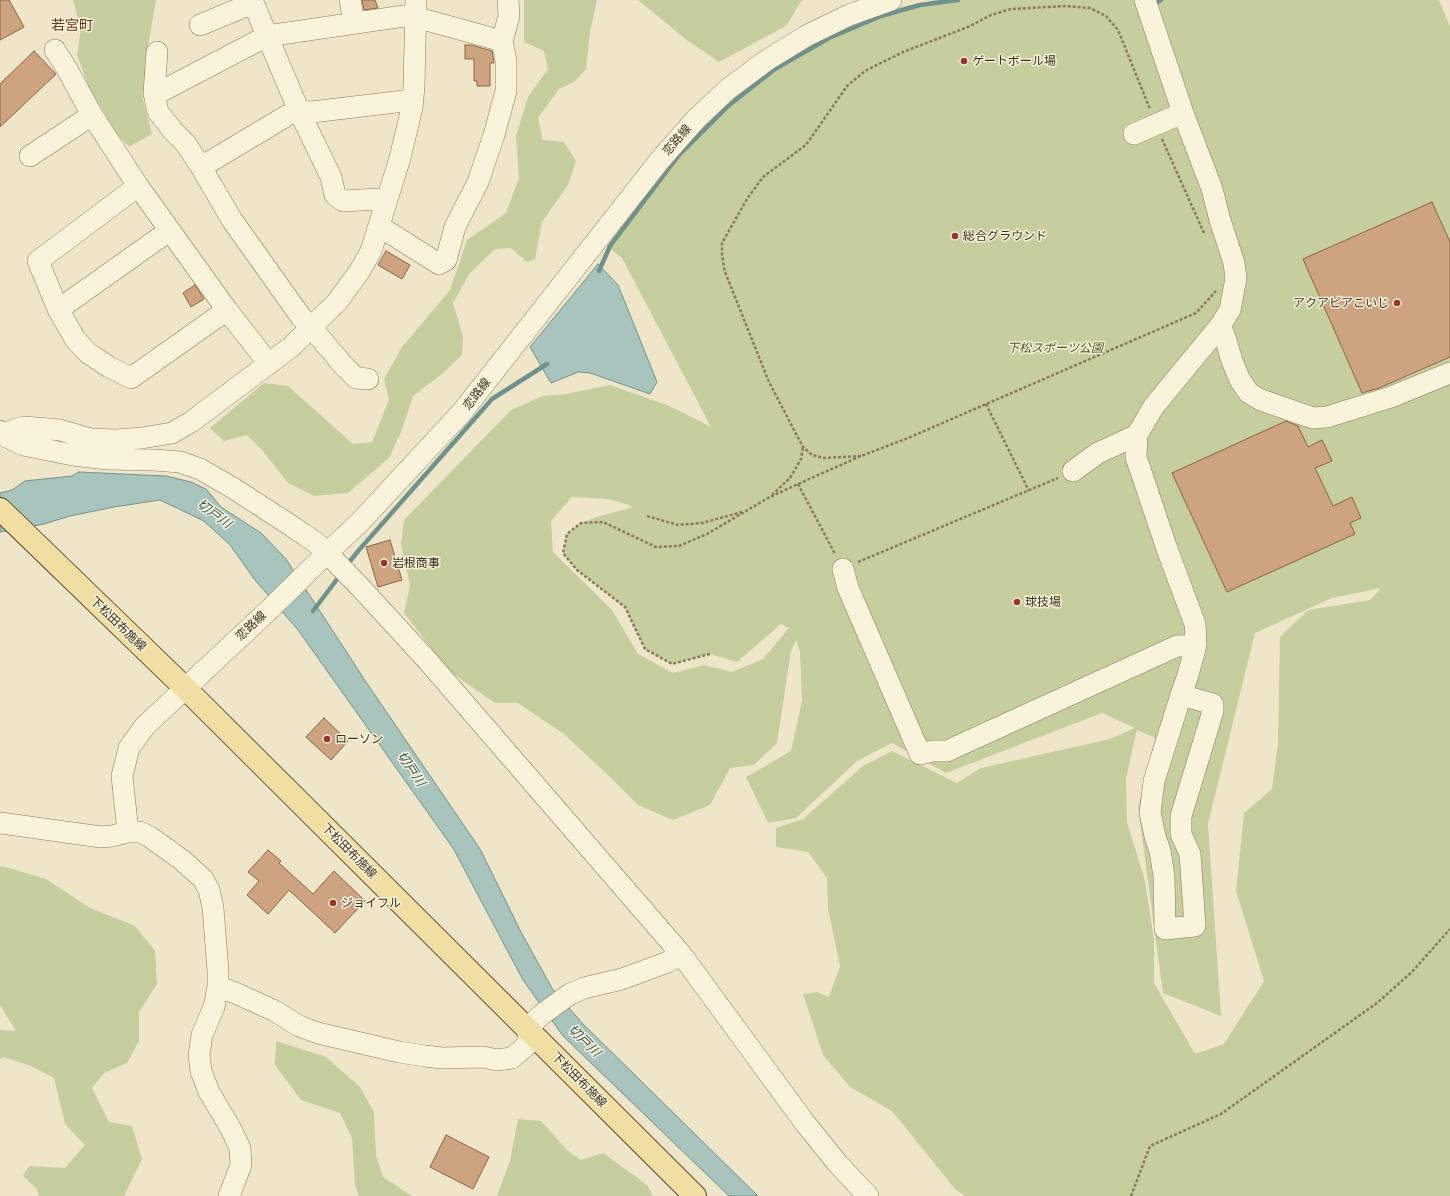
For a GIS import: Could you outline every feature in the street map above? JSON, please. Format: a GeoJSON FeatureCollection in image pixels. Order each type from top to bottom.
{"type":"FeatureCollection","features":[{"type":"Feature","properties":{"kind":"main road","name":"下松田布施線"},"geometry":{"type":"LineString","coordinates":[[0,509],[535,1023],[695,1196]]}},
{"type":"Feature","properties":{"kind":"street"},"geometry":{"type":"LineString","coordinates":[[350,0],[354,23]]}},
{"type":"Feature","properties":{"kind":"street"},"geometry":{"type":"LineString","coordinates":[[379,226],[439,264],[446,260],[455,227],[480,176],[494,135],[506,91],[506,60],[502,41],[509,16],[508,0]]}},
{"type":"Feature","properties":{"kind":"street","name":"恋路線"},"geometry":{"type":"LineString","coordinates":[[128,832],[122,776],[129,748],[145,726],[360,522],[462,412],[660,160],[696,119],[728,89],[767,60],[806,36],[850,15],[891,0]]}},
{"type":"Feature","properties":{"kind":"street"},"geometry":{"type":"LineString","coordinates":[[1145,0],[1183,113],[1212,189],[1234,263],[1236,278],[1230,310],[1220,326],[1154,406],[1138,435],[1136,457],[1167,549],[1195,624],[1196,645],[1154,782],[1150,813],[1160,851],[1164,876],[1165,929],[1195,926],[1190,854],[1181,834],[1181,816],[1213,704],[1181,695]]}},
{"type":"Feature","properties":{"kind":"street"},"geometry":{"type":"LineString","coordinates":[[200,25],[252,1],[299,111],[331,177],[335,195],[343,202],[379,199],[386,201]]}},
{"type":"Feature","properties":{"kind":"street"},"geometry":{"type":"LineString","coordinates":[[154,93],[162,91],[267,36],[404,16],[416,8]]}},
{"type":"Feature","properties":{"kind":"street"},"geometry":{"type":"LineString","coordinates":[[416,8],[502,41]]}},
{"type":"Feature","properties":{"kind":"street"},"geometry":{"type":"LineString","coordinates":[[2,434],[24,427],[60,430],[91,439],[116,440],[142,438],[172,433],[191,422],[291,347],[337,302],[359,272],[371,251],[400,158],[412,108],[416,8]]}},
{"type":"Feature","properties":{"kind":"street"},"geometry":{"type":"LineString","coordinates":[[55,50],[92,115],[138,186],[227,310],[269,364]]}},
{"type":"Feature","properties":{"kind":"street"},"geometry":{"type":"LineString","coordinates":[[157,52],[154,93],[158,112],[186,144],[232,220],[301,317],[356,378],[368,380]]}},
{"type":"Feature","properties":{"kind":"street"},"geometry":{"type":"LineString","coordinates":[[201,167],[288,115],[299,111],[312,112],[404,101],[412,108]]}},
{"type":"Feature","properties":{"kind":"street"},"geometry":{"type":"LineString","coordinates":[[1134,134],[1183,113]]}},
{"type":"Feature","properties":{"kind":"street"},"geometry":{"type":"LineString","coordinates":[[30,156],[92,115]]}},
{"type":"Feature","properties":{"kind":"street"},"geometry":{"type":"LineString","coordinates":[[138,186],[38,262],[58,308],[75,339],[88,353],[109,367],[131,378],[227,310]]}},
{"type":"Feature","properties":{"kind":"street"},"geometry":{"type":"LineString","coordinates":[[58,308],[66,304],[170,230]]}},
{"type":"Feature","properties":{"kind":"street"},"geometry":{"type":"LineString","coordinates":[[1220,326],[1237,374],[1249,393],[1261,400],[1313,418],[1327,417],[1390,397],[1450,373]]}},
{"type":"Feature","properties":{"kind":"street"},"geometry":{"type":"LineString","coordinates":[[2,434],[23,445],[73,455],[107,459],[180,462],[200,469],[234,488],[315,542],[359,586],[427,660],[681,954],[805,1123],[838,1164],[868,1196]]}},
{"type":"Feature","properties":{"kind":"street"},"geometry":{"type":"LineString","coordinates":[[1073,471],[1098,453],[1138,435]]}},
{"type":"Feature","properties":{"kind":"street"},"geometry":{"type":"LineString","coordinates":[[843,569],[848,588],[920,754],[933,751],[948,751],[1177,646],[1196,645]]}},
{"type":"Feature","properties":{"kind":"street"},"geometry":{"type":"LineString","coordinates":[[0,823],[101,837],[128,832],[140,832],[150,837],[182,860],[203,879],[209,890],[213,908],[218,987],[214,1007],[202,1035],[199,1055],[201,1072],[209,1092],[231,1129],[240,1148],[241,1165],[229,1196]]}},
{"type":"Feature","properties":{"kind":"street"},"geometry":{"type":"LineString","coordinates":[[218,987],[274,1011],[299,1026],[318,1033],[399,1052],[425,1056],[442,1058],[483,1057],[497,1060],[512,1058],[527,1045],[535,1023],[570,994],[584,988],[622,980],[668,962],[681,954]]}},
{"type":"Feature","properties":{"kind":"path"},"geometry":{"type":"LineString","coordinates":[[861,456],[824,458],[812,455],[803,447],[769,382],[725,272],[722,256],[722,243],[763,177],[806,145],[847,86],[865,70],[903,52],[968,27],[991,15],[1011,9],[1066,6],[1090,8],[1106,16],[1118,30],[1156,125],[1205,236]]}},
{"type":"Feature","properties":{"kind":"path"},"geometry":{"type":"LineString","coordinates":[[710,654],[672,664],[646,649],[625,607],[577,570],[563,553],[567,534],[581,523],[603,522],[656,547],[679,546],[707,534],[746,510],[798,484],[1196,313],[1216,291],[1217,285]]}},
{"type":"Feature","properties":{"kind":"path"},"geometry":{"type":"LineString","coordinates":[[986,404],[1029,491]]}},
{"type":"Feature","properties":{"kind":"path"},"geometry":{"type":"LineString","coordinates":[[768,498],[790,478],[801,459],[803,447]]}},
{"type":"Feature","properties":{"kind":"path"},"geometry":{"type":"LineString","coordinates":[[798,484],[843,569],[1073,471]]}},
{"type":"Feature","properties":{"kind":"path"},"geometry":{"type":"LineString","coordinates":[[647,516],[678,525],[702,523],[746,510]]}},
{"type":"Feature","properties":{"kind":"path"},"geometry":{"type":"LineString","coordinates":[[1131,1196],[1150,1146],[1221,1114],[1377,1003],[1412,972],[1450,929]]}},
{"type":"Feature","properties":{"kind":"green space"},"geometry":{"type":"Polygon","coordinates":[[[73,0],[156,0],[148,47],[143,100],[152,134],[129,147],[118,135],[90,90],[77,55],[81,29],[73,0]]]}},
{"type":"Feature","properties":{"kind":"green space"},"geometry":{"type":"Polygon","coordinates":[[[524,0],[597,0],[590,32],[586,69],[575,81],[559,89],[538,118],[543,140],[564,142],[576,161],[568,185],[542,222],[535,259],[527,262],[511,248],[495,249],[470,273],[453,303],[463,336],[462,355],[442,374],[413,396],[401,432],[389,458],[348,493],[314,496],[288,483],[262,450],[247,435],[224,441],[210,428],[264,383],[288,386],[353,444],[372,442],[389,400],[384,379],[402,347],[450,290],[467,240],[506,213],[519,178],[516,136],[528,97],[548,69],[544,51],[524,42],[524,0]]]}},
{"type":"Feature","properties":{"kind":"green space"},"geometry":{"type":"Polygon","coordinates":[[[638,0],[802,0],[786,26],[719,62],[688,41],[638,0]]]}},
{"type":"Feature","properties":{"kind":"green space","name":"下松スポーツ公園"},"geometry":{"type":"Polygon","coordinates":[[[935,0],[1439,0],[1450,27],[1450,1196],[965,1196],[955,1189],[892,1111],[850,1087],[823,1055],[803,994],[817,992],[829,997],[840,966],[828,909],[827,878],[808,852],[776,847],[776,828],[803,819],[863,766],[892,751],[957,783],[981,768],[1110,739],[1135,728],[1102,713],[946,773],[892,743],[857,761],[796,818],[768,823],[746,777],[791,751],[802,701],[800,651],[796,640],[791,651],[777,743],[754,765],[730,768],[710,805],[673,820],[638,805],[565,735],[518,703],[495,703],[449,671],[404,613],[410,585],[401,544],[404,520],[511,410],[543,396],[566,394],[610,385],[667,405],[711,427],[622,258],[607,246],[683,147],[722,107],[757,81],[805,50],[851,26],[901,7],[935,0]],[[572,497],[551,521],[553,552],[612,610],[638,654],[673,673],[704,665],[732,672],[763,659],[789,628],[781,624],[737,662],[710,654],[672,664],[645,649],[625,607],[577,570],[563,553],[567,534],[581,523],[630,508],[632,506],[609,499],[572,497]],[[1381,588],[1332,598],[1255,633],[1208,824],[1221,1016],[1163,993],[1138,807],[1155,738],[1137,730],[1126,778],[1127,822],[1145,881],[1154,940],[1154,983],[1195,1054],[1224,1044],[1264,981],[1236,891],[1244,813],[1272,789],[1278,743],[1280,637],[1308,610],[1370,600],[1381,588]]]}},
{"type":"Feature","properties":{"kind":"green space"},"geometry":{"type":"Polygon","coordinates":[[[2,866],[46,879],[90,908],[135,926],[155,951],[157,984],[139,1012],[139,1041],[127,1063],[104,1073],[92,1088],[109,1122],[132,1126],[142,1159],[124,1196],[39,1196],[37,1189],[23,1176],[29,1166],[65,1168],[85,1145],[65,1124],[54,1078],[31,1066],[3,1057],[0,1059],[0,1030],[16,1031],[0,1005],[0,867],[2,866]]]}},
{"type":"Feature","properties":{"kind":"green space"},"geometry":{"type":"Polygon","coordinates":[[[276,1041],[326,1057],[360,1087],[374,1112],[376,1155],[383,1177],[412,1196],[359,1196],[355,1185],[352,1138],[340,1113],[301,1100],[275,1065],[276,1041]]]}},
{"type":"Feature","properties":{"kind":"green space"},"geometry":{"type":"Polygon","coordinates":[[[518,1119],[541,1121],[567,1150],[581,1160],[603,1153],[647,1185],[653,1196],[497,1196],[510,1161],[518,1119]]]}},
{"type":"Feature","properties":{"kind":"water"},"geometry":{"type":"Polygon","coordinates":[[[598,264],[618,285],[657,382],[650,394],[590,373],[578,372],[551,383],[530,347],[598,264]]]}},
{"type":"Feature","properties":{"kind":"water","name":"切戸川"},"geometry":{"type":"Polygon","coordinates":[[[79,472],[166,476],[191,482],[206,489],[221,507],[261,533],[286,559],[366,682],[480,849],[521,932],[553,990],[583,1024],[758,1196],[729,1196],[563,1036],[523,980],[453,848],[298,630],[255,580],[230,545],[204,521],[160,500],[114,507],[70,516],[44,524],[0,532],[0,493],[12,490],[25,481],[72,476],[79,472]]]}},
{"type":"Feature","properties":{"kind":"building"},"geometry":{"type":"Polygon","coordinates":[[[0,0],[9,0],[24,27],[0,40],[0,0]]]}},
{"type":"Feature","properties":{"kind":"building"},"geometry":{"type":"Polygon","coordinates":[[[362,0],[375,0],[378,8],[364,10],[362,0]]]}},
{"type":"Feature","properties":{"kind":"building"},"geometry":{"type":"Polygon","coordinates":[[[465,45],[471,45],[492,51],[494,63],[490,63],[490,86],[477,86],[477,81],[474,81],[474,59],[465,59],[465,45]]]}},
{"type":"Feature","properties":{"kind":"building"},"geometry":{"type":"Polygon","coordinates":[[[34,51],[56,74],[0,127],[0,84],[34,51]]]}},
{"type":"Feature","properties":{"kind":"building"},"geometry":{"type":"Polygon","coordinates":[[[1432,202],[1450,242],[1450,357],[1379,388],[1362,393],[1303,259],[1432,202]]]}},
{"type":"Feature","properties":{"kind":"building"},"geometry":{"type":"Polygon","coordinates":[[[386,251],[410,265],[402,279],[378,265],[386,251]]]}},
{"type":"Feature","properties":{"kind":"building"},"geometry":{"type":"Polygon","coordinates":[[[195,285],[204,299],[191,307],[183,293],[195,285]]]}},
{"type":"Feature","properties":{"kind":"building"},"geometry":{"type":"Polygon","coordinates":[[[1286,421],[1298,426],[1308,447],[1322,440],[1332,461],[1315,468],[1333,506],[1352,497],[1361,518],[1350,523],[1355,534],[1227,592],[1172,473],[1286,421]]]}},
{"type":"Feature","properties":{"kind":"building","name":"岩根商事"},"geometry":{"type":"Polygon","coordinates":[[[390,540],[402,580],[378,587],[366,547],[390,540]]]}},
{"type":"Feature","properties":{"kind":"building"},"geometry":{"type":"Polygon","coordinates":[[[324,718],[348,741],[331,760],[306,737],[324,718]]]}},
{"type":"Feature","properties":{"kind":"building"},"geometry":{"type":"Polygon","coordinates":[[[268,850],[281,861],[279,863],[313,894],[334,871],[365,901],[335,933],[289,890],[268,914],[247,895],[259,881],[248,872],[268,850]]]}},
{"type":"Feature","properties":{"kind":"building"},"geometry":{"type":"Polygon","coordinates":[[[446,1135],[489,1157],[473,1189],[430,1167],[446,1135]]]}},
{"type":"Feature","properties":{"kind":"waterway"},"geometry":{"type":"LineString","coordinates":[[599,271],[610,246],[679,155],[728,106],[775,69],[829,38],[881,16],[920,5],[958,0]]}},
{"type":"Feature","properties":{"kind":"waterway"},"geometry":{"type":"LineString","coordinates":[[1157,2],[1161,0]]}},
{"type":"Feature","properties":{"kind":"waterway"},"geometry":{"type":"LineString","coordinates":[[346,566],[492,399],[547,364]]}},
{"type":"Feature","properties":{"kind":"waterway"},"geometry":{"type":"LineString","coordinates":[[313,611],[341,574]]}},
{"type":"Feature","properties":{"kind":"place","name":"ゲートボール場"},"geometry":{"type":"Point","coordinates":[964,61]}},
{"type":"Feature","properties":{"kind":"place","name":"総合グラウンド"},"geometry":{"type":"Point","coordinates":[955,236]}},
{"type":"Feature","properties":{"kind":"place","name":"アクアピアこいじ"},"geometry":{"type":"Point","coordinates":[1397,303]}},
{"type":"Feature","properties":{"kind":"place","name":"岩根商事"},"geometry":{"type":"Point","coordinates":[384,563]}},
{"type":"Feature","properties":{"kind":"place","name":"球技場"},"geometry":{"type":"Point","coordinates":[1017,602]}},
{"type":"Feature","properties":{"kind":"place","name":"ローソン"},"geometry":{"type":"Point","coordinates":[327,739]}},
{"type":"Feature","properties":{"kind":"place","name":"ジョイフル"},"geometry":{"type":"Point","coordinates":[333,903]}},
{"type":"Feature","properties":{"kind":"district","name":"若宮町"},"geometry":{"type":"Point","coordinates":[72,26]}}]}
